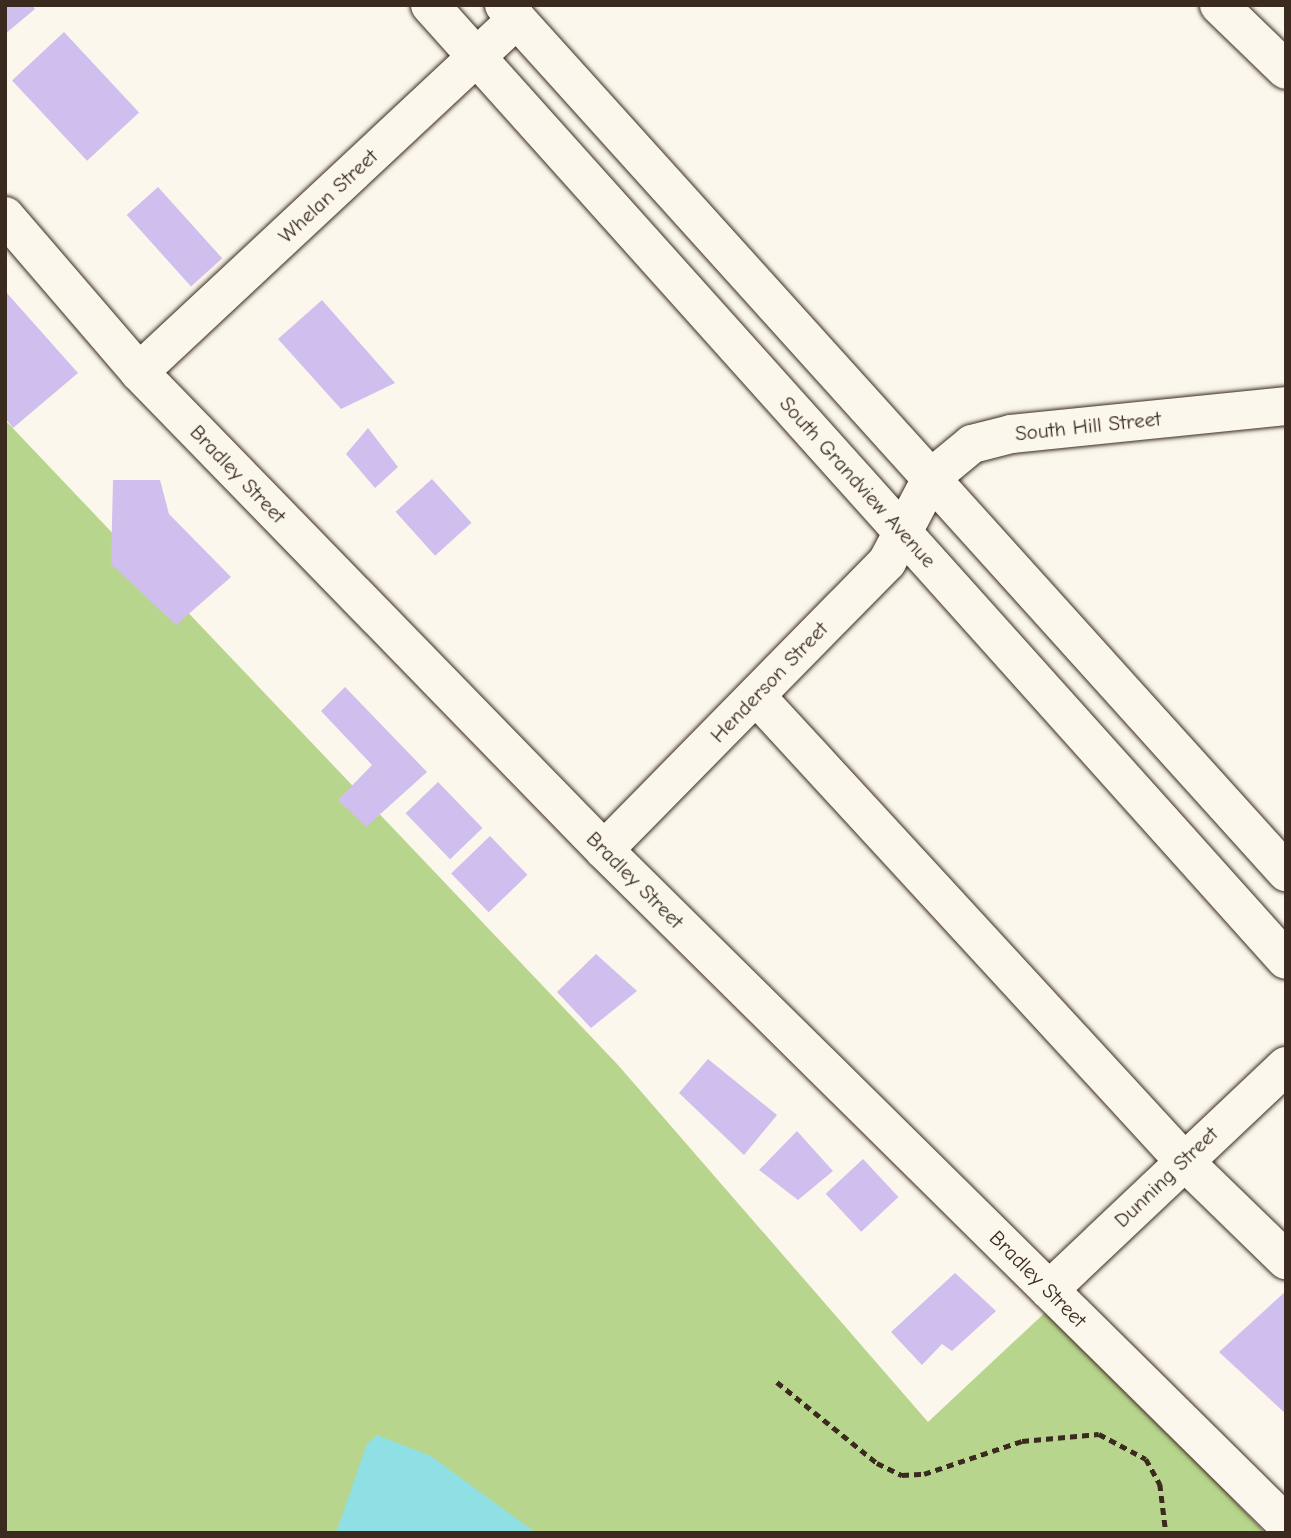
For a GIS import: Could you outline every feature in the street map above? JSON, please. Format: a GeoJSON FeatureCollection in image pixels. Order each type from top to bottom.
{"type":"FeatureCollection","features":[{"type":"Feature","properties":{"kind":"street","name":"South Grandview Avenue"},"geometry":{"type":"LineString","coordinates":[[430,5],[477,57],[918,505],[1286,872]]}},
{"type":"Feature","properties":{"kind":"street"},"geometry":{"type":"LineString","coordinates":[[1219,5],[1286,70]]}},
{"type":"Feature","properties":{"kind":"street","name":"South Grandview Avenue"},"geometry":{"type":"LineString","coordinates":[[511,12],[918,505],[1286,960]]}},
{"type":"Feature","properties":{"kind":"street","name":"Whelan Street"},"geometry":{"type":"LineString","coordinates":[[139,372],[477,57],[511,12]]}},
{"type":"Feature","properties":{"kind":"street","name":"Bradley Street"},"geometry":{"type":"LineString","coordinates":[[5,216],[139,372],[604,850],[1286,1524]]}},
{"type":"Feature","properties":{"kind":"street","name":"South Hill Street"},"geometry":{"type":"LineString","coordinates":[[918,505],[990,437],[1286,406]]}},
{"type":"Feature","properties":{"kind":"street","name":"Henderson Street"},"geometry":{"type":"LineString","coordinates":[[604,850],[887,562],[918,505]]}},
{"type":"Feature","properties":{"kind":"street"},"geometry":{"type":"LineString","coordinates":[[756,696],[1183,1160],[1286,1260]]}},
{"type":"Feature","properties":{"kind":"street","name":"Dunning Street"},"geometry":{"type":"LineString","coordinates":[[1049,1290],[1183,1160],[1286,1066]]}},
{"type":"Feature","properties":{"kind":"path"},"geometry":{"type":"LineString","coordinates":[[777,1382],[877,1462],[902,1475],[924,1474],[1022,1441],[1098,1434],[1146,1460],[1160,1485],[1166,1533]]}},
{"type":"Feature","properties":{"kind":"green space"},"geometry":{"type":"Polygon","coordinates":[[[5,420],[618,1065],[928,1422],[1051,1307],[1265,1533],[5,1533],[5,420]]]}},
{"type":"Feature","properties":{"kind":"water"},"geometry":{"type":"Polygon","coordinates":[[[377,1435],[431,1456],[536,1533],[336,1533],[367,1444],[377,1435]]]}},
{"type":"Feature","properties":{"kind":"building"},"geometry":{"type":"Polygon","coordinates":[[[5,5],[32,5],[35,9],[5,34],[5,5]]]}},
{"type":"Feature","properties":{"kind":"building"},"geometry":{"type":"Polygon","coordinates":[[[64,32],[139,112],[87,161],[12,80],[64,32]]]}},
{"type":"Feature","properties":{"kind":"building"},"geometry":{"type":"Polygon","coordinates":[[[158,187],[222,258],[191,286],[127,215],[158,187]]]}},
{"type":"Feature","properties":{"kind":"building"},"geometry":{"type":"Polygon","coordinates":[[[5,291],[78,373],[13,428],[5,418],[5,291]]]}},
{"type":"Feature","properties":{"kind":"building"},"geometry":{"type":"Polygon","coordinates":[[[322,300],[395,383],[341,409],[278,339],[322,300]]]}},
{"type":"Feature","properties":{"kind":"building"},"geometry":{"type":"Polygon","coordinates":[[[368,428],[398,467],[375,488],[346,454],[368,428]]]}},
{"type":"Feature","properties":{"kind":"building"},"geometry":{"type":"Polygon","coordinates":[[[432,479],[471,523],[435,556],[396,512],[432,479]]]}},
{"type":"Feature","properties":{"kind":"building"},"geometry":{"type":"Polygon","coordinates":[[[113,480],[160,480],[169,514],[231,577],[176,625],[111,564],[113,480]]]}},
{"type":"Feature","properties":{"kind":"building"},"geometry":{"type":"Polygon","coordinates":[[[345,687],[427,772],[366,827],[338,800],[372,765],[321,711],[345,687]]]}},
{"type":"Feature","properties":{"kind":"building"},"geometry":{"type":"Polygon","coordinates":[[[438,782],[482,828],[450,859],[406,813],[438,782]]]}},
{"type":"Feature","properties":{"kind":"building"},"geometry":{"type":"Polygon","coordinates":[[[490,836],[528,875],[489,912],[451,874],[490,836]]]}},
{"type":"Feature","properties":{"kind":"building"},"geometry":{"type":"Polygon","coordinates":[[[596,954],[637,991],[591,1028],[557,992],[596,954]]]}},
{"type":"Feature","properties":{"kind":"building"},"geometry":{"type":"Polygon","coordinates":[[[708,1059],[777,1115],[744,1155],[679,1093],[708,1059]]]}},
{"type":"Feature","properties":{"kind":"building"},"geometry":{"type":"Polygon","coordinates":[[[797,1131],[833,1171],[798,1200],[759,1170],[797,1131]]]}},
{"type":"Feature","properties":{"kind":"building"},"geometry":{"type":"Polygon","coordinates":[[[863,1159],[898,1197],[861,1232],[826,1194],[863,1159]]]}},
{"type":"Feature","properties":{"kind":"building"},"geometry":{"type":"Polygon","coordinates":[[[955,1273],[996,1311],[952,1351],[942,1344],[922,1365],[891,1332],[955,1273]]]}},
{"type":"Feature","properties":{"kind":"building"},"geometry":{"type":"Polygon","coordinates":[[[1286,1291],[1286,1414],[1219,1352],[1286,1291]]]}}]}
